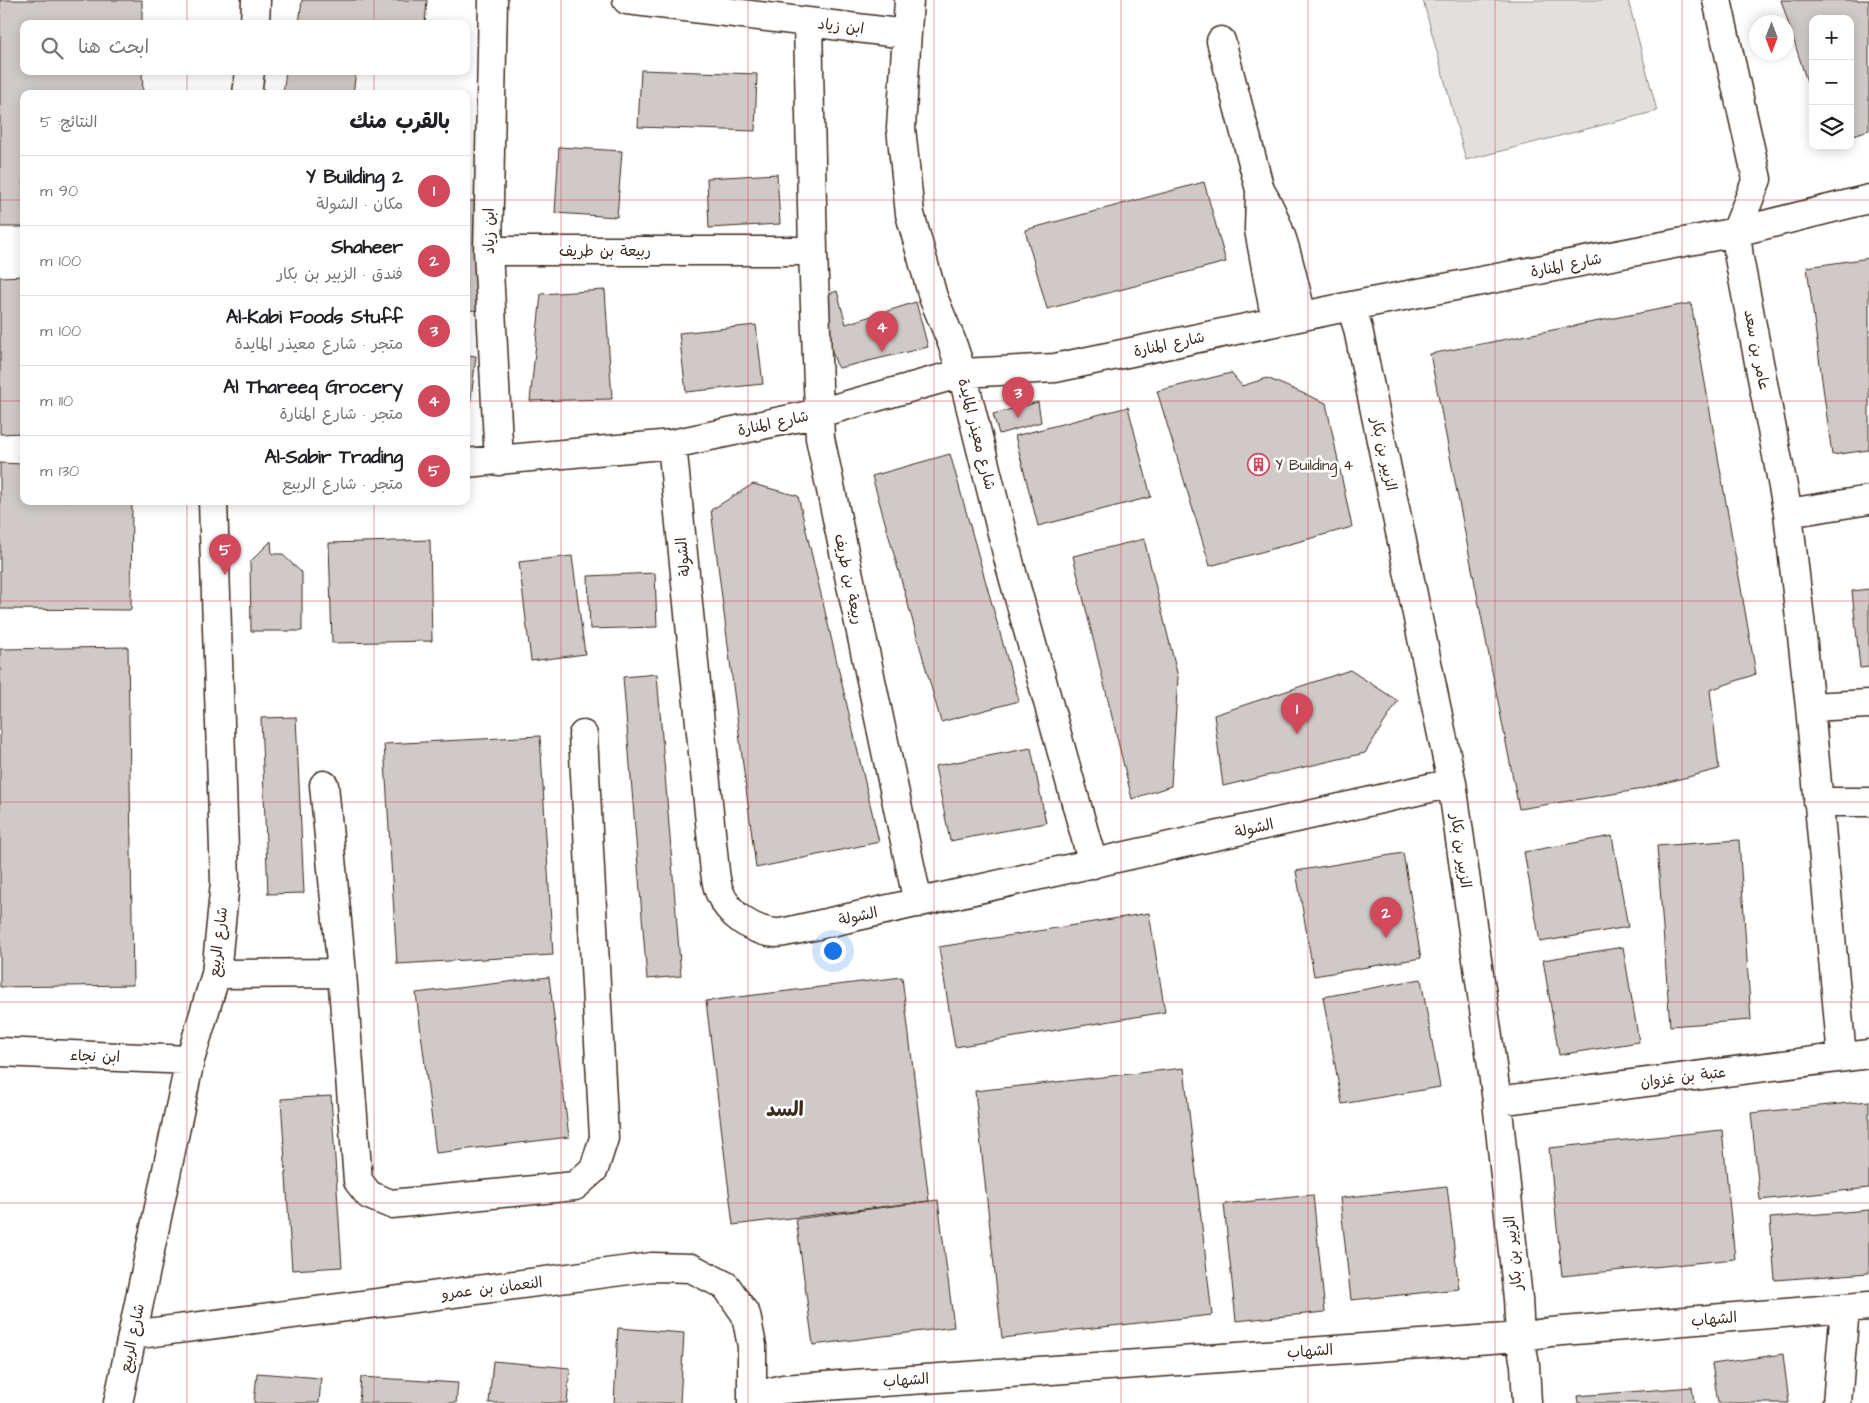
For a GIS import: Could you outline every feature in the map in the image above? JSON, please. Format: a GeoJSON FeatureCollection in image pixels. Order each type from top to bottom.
{"type":"FeatureCollection","features":[{"type":"Feature","properties":{"kind":"street"},"geometry":{"type":"LineString","coordinates":[[255,20],[256,0]]}},
{"type":"Feature","properties":{"kind":"street","name":"ابن زياد"},"geometry":{"type":"LineString","coordinates":[[493,0],[488,251],[499,461]]}},
{"type":"Feature","properties":{"kind":"street","name":"ابن زياد"},"geometry":{"type":"LineString","coordinates":[[627,0],[906,34]]}},
{"type":"Feature","properties":{"kind":"street","name":"شارع معيذر المايدة"},"geometry":{"type":"LineString","coordinates":[[909,0],[901,128],[910,214],[933,297],[962,373],[1011,569],[1093,864]]}},
{"type":"Feature","properties":{"kind":"street","name":"عامر بن سعد"},"geometry":{"type":"LineString","coordinates":[[1717,0],[1757,179],[1736,232],[1739,258],[1788,513],[1810,707],[1842,1057]]}},
{"type":"Feature","properties":{"kind":"street","name":"ربيعة بن طريف"},"geometry":{"type":"LineString","coordinates":[[808,22],[813,251],[820,438],[918,903]]}},
{"type":"Feature","properties":{"kind":"street"},"geometry":{"type":"LineString","coordinates":[[1221,41],[1260,190],[1259,230],[1276,322]]}},
{"type":"Feature","properties":{"kind":"street"},"geometry":{"type":"LineString","coordinates":[[248,90],[249,75]]}},
{"type":"Feature","properties":{"kind":"street"},"geometry":{"type":"LineString","coordinates":[[1260,190],[1270,206],[1284,242],[1302,316]]}},
{"type":"Feature","properties":{"kind":"street","name":"شارع المنارة"},"geometry":{"type":"LineString","coordinates":[[470,463],[672,444],[819,413],[962,373],[1055,368],[1351,306],[1736,232],[1869,199]]}},
{"type":"Feature","properties":{"kind":"street","name":"ربيعة بن طريف"},"geometry":{"type":"LineString","coordinates":[[488,251],[813,251]]}},
{"type":"Feature","properties":{"kind":"street","name":"الزبير بن بكار"},"geometry":{"type":"LineString","coordinates":[[1351,306],[1358,329],[1452,784],[1497,1102],[1518,1298],[1520,1337],[1525,1365],[1527,1403]]}},
{"type":"Feature","properties":{"kind":"street","name":"الشولة"},"geometry":{"type":"LineString","coordinates":[[672,444],[715,872],[719,891],[728,908],[741,920],[758,929],[776,933],[795,930],[1452,784]]}},
{"type":"Feature","properties":{"kind":"street"},"geometry":{"type":"LineString","coordinates":[[1788,513],[1869,500]]}},
{"type":"Feature","properties":{"kind":"street","name":"شارع الربيع"},"geometry":{"type":"LineString","coordinates":[[118,1403],[190,1060],[216,974],[226,882],[213,505]]}},
{"type":"Feature","properties":{"kind":"street"},"geometry":{"type":"LineString","coordinates":[[1810,707],[1869,704]]}},
{"type":"Feature","properties":{"kind":"street"},"geometry":{"type":"LineString","coordinates":[[324,785],[342,972],[358,1181],[369,1195],[391,1204],[575,1186],[594,1169],[604,1138],[583,735]]}},
{"type":"Feature","properties":{"kind":"street"},"geometry":{"type":"LineString","coordinates":[[1818,802],[1869,802]]}},
{"type":"Feature","properties":{"kind":"street"},"geometry":{"type":"LineString","coordinates":[[216,974],[342,972]]}},
{"type":"Feature","properties":{"kind":"street","name":"ابن نجاء"},"geometry":{"type":"LineString","coordinates":[[0,1052],[190,1060]]}},
{"type":"Feature","properties":{"kind":"street","name":"عتبة بن غزوان"},"geometry":{"type":"LineString","coordinates":[[1497,1102],[1869,1054]]}},
{"type":"Feature","properties":{"kind":"street","name":"النعمان بن عمرو"},"geometry":{"type":"LineString","coordinates":[[132,1335],[652,1267],[691,1268],[726,1286],[746,1315],[752,1346],[752,1400]]}},
{"type":"Feature","properties":{"kind":"street"},"geometry":{"type":"LineString","coordinates":[[1837,1403],[1857,1307]]}},
{"type":"Feature","properties":{"kind":"street","name":"الشهاب"},"geometry":{"type":"LineString","coordinates":[[752,1400],[782,1389],[1520,1337],[1857,1307]]}},
{"type":"Feature","properties":{"kind":"shaded area"},"geometry":{"type":"Polygon","coordinates":[[[1423,0],[1628,0],[1657,111],[1466,160],[1423,0]]]}},
{"type":"Feature","properties":{"kind":"building"},"geometry":{"type":"Polygon","coordinates":[[[0,0],[142,0],[142,20],[20,20],[20,75],[142,75],[143,90],[20,90],[20,227],[0,227],[0,0]]]}},
{"type":"Feature","properties":{"kind":"building"},"geometry":{"type":"Polygon","coordinates":[[[302,0],[427,0],[425,20],[300,20],[302,0]]]}},
{"type":"Feature","properties":{"kind":"building"},"geometry":{"type":"Polygon","coordinates":[[[1781,0],[1869,0],[1869,130],[1854,135],[1854,15],[1809,15],[1809,88],[1794,41],[1794,15],[1786,15],[1781,0]]]}},
{"type":"Feature","properties":{"kind":"building"},"geometry":{"type":"Polygon","coordinates":[[[641,70],[757,74],[755,131],[638,127],[641,70]]]}},
{"type":"Feature","properties":{"kind":"building"},"geometry":{"type":"Polygon","coordinates":[[[285,75],[355,75],[354,90],[284,90],[285,75]]]}},
{"type":"Feature","properties":{"kind":"building"},"geometry":{"type":"Polygon","coordinates":[[[559,147],[622,151],[617,217],[555,213],[559,147]]]}},
{"type":"Feature","properties":{"kind":"building"},"geometry":{"type":"Polygon","coordinates":[[[777,174],[780,224],[709,228],[707,178],[777,174]]]}},
{"type":"Feature","properties":{"kind":"building"},"geometry":{"type":"Polygon","coordinates":[[[1204,182],[1226,262],[1047,309],[1025,230],[1204,182]]]}},
{"type":"Feature","properties":{"kind":"building"},"geometry":{"type":"Polygon","coordinates":[[[470,201],[479,201],[490,311],[470,310],[470,201]]]}},
{"type":"Feature","properties":{"kind":"building"},"geometry":{"type":"Polygon","coordinates":[[[1869,258],[1869,450],[1832,455],[1807,267],[1869,258]]]}},
{"type":"Feature","properties":{"kind":"building"},"geometry":{"type":"Polygon","coordinates":[[[20,276],[20,433],[0,434],[0,277],[20,276]]]}},
{"type":"Feature","properties":{"kind":"building"},"geometry":{"type":"Polygon","coordinates":[[[605,290],[612,399],[530,401],[541,294],[605,290]]]}},
{"type":"Feature","properties":{"kind":"building"},"geometry":{"type":"Polygon","coordinates":[[[837,291],[846,324],[916,302],[928,347],[839,368],[825,331],[817,298],[837,291]]]}},
{"type":"Feature","properties":{"kind":"building"},"geometry":{"type":"Polygon","coordinates":[[[1691,303],[1756,674],[1710,690],[1719,769],[1637,790],[1519,809],[1430,354],[1691,303]]]}},
{"type":"Feature","properties":{"kind":"building"},"geometry":{"type":"Polygon","coordinates":[[[756,325],[763,384],[686,392],[679,333],[756,325]]]}},
{"type":"Feature","properties":{"kind":"building"},"geometry":{"type":"Polygon","coordinates":[[[470,355],[476,356],[470,406],[470,355]]]}},
{"type":"Feature","properties":{"kind":"building","name":"Y Building 4"},"geometry":{"type":"Polygon","coordinates":[[[1231,373],[1242,386],[1267,378],[1326,403],[1352,527],[1210,566],[1157,391],[1231,373]]]}},
{"type":"Feature","properties":{"kind":"building"},"geometry":{"type":"Polygon","coordinates":[[[1038,402],[1041,422],[999,434],[993,414],[1038,402]]]}},
{"type":"Feature","properties":{"kind":"building"},"geometry":{"type":"Polygon","coordinates":[[[1128,407],[1151,497],[1038,526],[1015,436],[1128,407]]]}},
{"type":"Feature","properties":{"kind":"building"},"geometry":{"type":"Polygon","coordinates":[[[950,454],[1019,701],[941,722],[872,476],[950,454]]]}},
{"type":"Feature","properties":{"kind":"building"},"geometry":{"type":"Polygon","coordinates":[[[0,463],[20,464],[20,505],[132,505],[131,610],[0,609],[0,463]]]}},
{"type":"Feature","properties":{"kind":"building"},"geometry":{"type":"Polygon","coordinates":[[[753,484],[798,496],[879,842],[756,868],[711,510],[753,484]]]}},
{"type":"Feature","properties":{"kind":"building"},"geometry":{"type":"Polygon","coordinates":[[[1144,539],[1178,677],[1171,786],[1132,799],[1073,556],[1144,539]]]}},
{"type":"Feature","properties":{"kind":"building"},"geometry":{"type":"Polygon","coordinates":[[[430,540],[432,641],[332,643],[329,543],[430,540]]]}},
{"type":"Feature","properties":{"kind":"building"},"geometry":{"type":"Polygon","coordinates":[[[271,541],[272,554],[282,554],[302,573],[302,631],[251,631],[250,562],[271,541]]]}},
{"type":"Feature","properties":{"kind":"building"},"geometry":{"type":"Polygon","coordinates":[[[572,556],[585,654],[531,661],[519,562],[572,556]]]}},
{"type":"Feature","properties":{"kind":"building"},"geometry":{"type":"Polygon","coordinates":[[[655,573],[657,627],[590,629],[588,576],[655,573]]]}},
{"type":"Feature","properties":{"kind":"building"},"geometry":{"type":"Polygon","coordinates":[[[1869,589],[1869,667],[1860,668],[1852,591],[1869,589]]]}},
{"type":"Feature","properties":{"kind":"building"},"geometry":{"type":"Polygon","coordinates":[[[128,647],[133,985],[0,987],[0,649],[128,647]]]}},
{"type":"Feature","properties":{"kind":"building"},"geometry":{"type":"Polygon","coordinates":[[[1350,670],[1398,701],[1365,753],[1223,786],[1214,715],[1350,670]]]}},
{"type":"Feature","properties":{"kind":"building"},"geometry":{"type":"Polygon","coordinates":[[[657,674],[681,976],[647,979],[623,677],[657,674]]]}},
{"type":"Feature","properties":{"kind":"building"},"geometry":{"type":"Polygon","coordinates":[[[296,717],[304,893],[268,894],[261,718],[296,717]]]}},
{"type":"Feature","properties":{"kind":"building"},"geometry":{"type":"Polygon","coordinates":[[[540,736],[553,955],[397,964],[384,744],[540,736]]]}},
{"type":"Feature","properties":{"kind":"building"},"geometry":{"type":"Polygon","coordinates":[[[1031,748],[1046,823],[950,841],[935,766],[1031,748]]]}},
{"type":"Feature","properties":{"kind":"building"},"geometry":{"type":"Polygon","coordinates":[[[1612,836],[1628,927],[1540,942],[1524,852],[1612,836]]]}},
{"type":"Feature","properties":{"kind":"building"},"geometry":{"type":"Polygon","coordinates":[[[1739,840],[1751,1020],[1670,1026],[1657,846],[1739,840]]]}},
{"type":"Feature","properties":{"kind":"building"},"geometry":{"type":"Polygon","coordinates":[[[1403,853],[1421,958],[1314,976],[1296,871],[1403,853]]]}},
{"type":"Feature","properties":{"kind":"building"},"geometry":{"type":"Polygon","coordinates":[[[1149,913],[1165,1012],[955,1047],[939,947],[1149,913]]]}},
{"type":"Feature","properties":{"kind":"building"},"geometry":{"type":"Polygon","coordinates":[[[1623,947],[1639,1042],[1559,1055],[1543,960],[1623,947]]]}},
{"type":"Feature","properties":{"kind":"building"},"geometry":{"type":"Polygon","coordinates":[[[549,977],[569,1137],[436,1153],[416,993],[549,977]]]}},
{"type":"Feature","properties":{"kind":"building"},"geometry":{"type":"Polygon","coordinates":[[[902,977],[929,1201],[733,1225],[706,1001],[902,977]]]}},
{"type":"Feature","properties":{"kind":"building"},"geometry":{"type":"Polygon","coordinates":[[[1421,979],[1440,1087],[1342,1104],[1323,997],[1421,979]]]}},
{"type":"Feature","properties":{"kind":"building"},"geometry":{"type":"Polygon","coordinates":[[[1184,1068],[1212,1315],[1002,1338],[975,1091],[1184,1068]]]}},
{"type":"Feature","properties":{"kind":"building"},"geometry":{"type":"Polygon","coordinates":[[[331,1096],[342,1267],[292,1270],[281,1099],[331,1096]]]}},
{"type":"Feature","properties":{"kind":"building"},"geometry":{"type":"Polygon","coordinates":[[[1869,1101],[1869,1188],[1760,1200],[1751,1113],[1869,1101]]]}},
{"type":"Feature","properties":{"kind":"building"},"geometry":{"type":"Polygon","coordinates":[[[1722,1130],[1735,1259],[1562,1276],[1549,1148],[1722,1130]]]}},
{"type":"Feature","properties":{"kind":"building"},"geometry":{"type":"Polygon","coordinates":[[[1447,1186],[1459,1289],[1351,1300],[1340,1198],[1447,1186]]]}},
{"type":"Feature","properties":{"kind":"building"},"geometry":{"type":"Polygon","coordinates":[[[1313,1195],[1325,1312],[1236,1321],[1224,1204],[1313,1195]]]}},
{"type":"Feature","properties":{"kind":"building"},"geometry":{"type":"Polygon","coordinates":[[[938,1200],[954,1327],[813,1345],[796,1219],[938,1200]]]}},
{"type":"Feature","properties":{"kind":"building"},"geometry":{"type":"Polygon","coordinates":[[[1869,1210],[1869,1273],[1775,1280],[1770,1218],[1869,1210]]]}},
{"type":"Feature","properties":{"kind":"building"},"geometry":{"type":"Polygon","coordinates":[[[618,1328],[684,1333],[680,1403],[614,1403],[618,1328]]]}},
{"type":"Feature","properties":{"kind":"building"},"geometry":{"type":"Polygon","coordinates":[[[1783,1354],[1789,1403],[1718,1403],[1712,1364],[1783,1354]]]}},
{"type":"Feature","properties":{"kind":"building"},"geometry":{"type":"Polygon","coordinates":[[[493,1361],[570,1368],[567,1403],[489,1403],[493,1361]]]}},
{"type":"Feature","properties":{"kind":"building"},"geometry":{"type":"Polygon","coordinates":[[[257,1373],[321,1378],[319,1403],[254,1403],[257,1373]]]}},
{"type":"Feature","properties":{"kind":"building"},"geometry":{"type":"Polygon","coordinates":[[[361,1377],[458,1383],[456,1403],[359,1403],[361,1377]]]}},
{"type":"Feature","properties":{"kind":"building"},"geometry":{"type":"Polygon","coordinates":[[[1692,1387],[1694,1403],[1578,1403],[1577,1396],[1692,1387]]]}},
{"type":"Feature","properties":{"kind":"place","name":"Al Thareeq Grocery"},"geometry":{"type":"Point","coordinates":[882,352]}},
{"type":"Feature","properties":{"kind":"place","name":"Al-Kabi Foods Stuff"},"geometry":{"type":"Point","coordinates":[1018,418]}},
{"type":"Feature","properties":{"kind":"place","name":"Y Building 4"},"geometry":{"type":"Point","coordinates":[1259,465]}},
{"type":"Feature","properties":{"kind":"place","name":"Al-Sabir Trading"},"geometry":{"type":"Point","coordinates":[225,575]}},
{"type":"Feature","properties":{"kind":"place","name":"Y Building 2"},"geometry":{"type":"Point","coordinates":[1297,734]}},
{"type":"Feature","properties":{"kind":"place","name":"Shaheer"},"geometry":{"type":"Point","coordinates":[1386,938]}},
{"type":"Feature","properties":{"kind":"district","name":"السد"},"geometry":{"type":"Point","coordinates":[785,1109]}}]}
